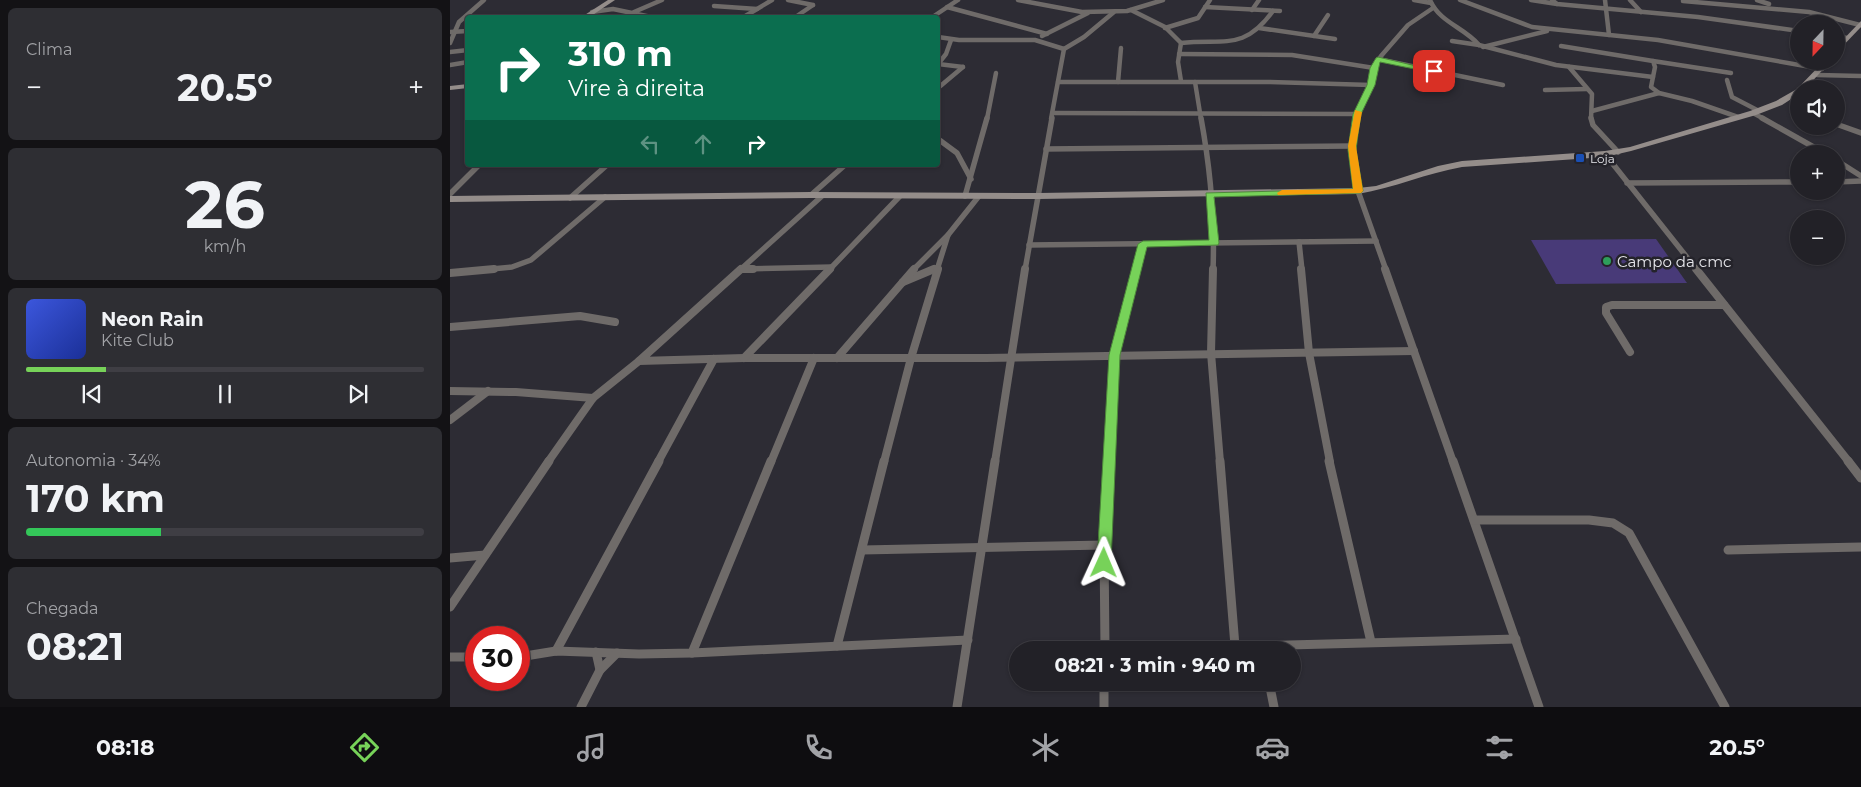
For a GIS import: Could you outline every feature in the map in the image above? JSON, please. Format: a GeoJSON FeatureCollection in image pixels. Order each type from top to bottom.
{"type":"FeatureCollection","features":[{"type":"Feature","properties":{"kind":"street"},"geometry":{"type":"LineString","coordinates":[[450,43],[451,32],[461,18],[484,0]]}},
{"type":"Feature","properties":{"kind":"street"},"geometry":{"type":"LineString","coordinates":[[631,15],[662,0]]}},
{"type":"Feature","properties":{"kind":"street"},"geometry":{"type":"LineString","coordinates":[[747,15],[772,0]]}},
{"type":"Feature","properties":{"kind":"street"},"geometry":{"type":"LineString","coordinates":[[788,0],[812,5],[798,15]]}},
{"type":"Feature","properties":{"kind":"street"},"geometry":{"type":"LineString","coordinates":[[935,15],[958,0]]}},
{"type":"Feature","properties":{"kind":"street"},"geometry":{"type":"LineString","coordinates":[[1018,0],[1062,10],[1089,12],[1131,10],[1163,0]]}},
{"type":"Feature","properties":{"kind":"street"},"geometry":{"type":"LineString","coordinates":[[1165,28],[1198,18],[1210,0]]}},
{"type":"Feature","properties":{"kind":"street"},"geometry":{"type":"LineString","coordinates":[[1252,10],[1258,0]]}},
{"type":"Feature","properties":{"kind":"street"},"geometry":{"type":"LineString","coordinates":[[1414,0],[1431,4],[1439,17],[1481,46]]}},
{"type":"Feature","properties":{"kind":"street"},"geometry":{"type":"LineString","coordinates":[[1460,0],[1511,22],[1549,30],[1658,40],[1819,72],[1861,76]]}},
{"type":"Feature","properties":{"kind":"street"},"geometry":{"type":"LineString","coordinates":[[1531,0],[1642,12],[1696,13],[1790,29]]}},
{"type":"Feature","properties":{"kind":"street"},"geometry":{"type":"LineString","coordinates":[[1552,0],[1557,4]]}},
{"type":"Feature","properties":{"kind":"street"},"geometry":{"type":"LineString","coordinates":[[1604,0],[1607,9],[1609,36]]}},
{"type":"Feature","properties":{"kind":"street"},"geometry":{"type":"LineString","coordinates":[[1630,0],[1642,12]]}},
{"type":"Feature","properties":{"kind":"street"},"geometry":{"type":"LineString","coordinates":[[1757,0],[1861,24]]}},
{"type":"Feature","properties":{"kind":"street"},"geometry":{"type":"LineString","coordinates":[[588,15],[609,1],[613,8]]}},
{"type":"Feature","properties":{"kind":"street"},"geometry":{"type":"LineString","coordinates":[[1682,1],[1696,13]]}},
{"type":"Feature","properties":{"kind":"street"},"geometry":{"type":"LineString","coordinates":[[1682,1],[1775,5]]}},
{"type":"Feature","properties":{"kind":"street"},"geometry":{"type":"LineString","coordinates":[[1431,4],[1408,25],[1378,59],[1374,68],[1371,85],[1357,114],[1352,146],[1358,191],[1539,707]]}},
{"type":"Feature","properties":{"kind":"street"},"geometry":{"type":"LineString","coordinates":[[714,6],[757,9]]}},
{"type":"Feature","properties":{"kind":"street"},"geometry":{"type":"LineString","coordinates":[[947,7],[1047,34]]}},
{"type":"Feature","properties":{"kind":"street"},"geometry":{"type":"LineString","coordinates":[[1205,7],[1280,11]]}},
{"type":"Feature","properties":{"kind":"street"},"geometry":{"type":"LineString","coordinates":[[592,12],[613,8],[646,15]]}},
{"type":"Feature","properties":{"kind":"street"},"geometry":{"type":"LineString","coordinates":[[1131,10],[1165,28],[1181,43]]}},
{"type":"Feature","properties":{"kind":"street"},"geometry":{"type":"LineString","coordinates":[[1181,43],[1228,41],[1251,35],[1273,11]]}},
{"type":"Feature","properties":{"kind":"street"},"geometry":{"type":"LineString","coordinates":[[1035,40],[1089,12]]}},
{"type":"Feature","properties":{"kind":"street"},"geometry":{"type":"LineString","coordinates":[[940,37],[951,40],[1035,40],[1064,49],[1084,38],[1114,12]]}},
{"type":"Feature","properties":{"kind":"street"},"geometry":{"type":"LineString","coordinates":[[1314,36],[1328,15]]}},
{"type":"Feature","properties":{"kind":"street"},"geometry":{"type":"LineString","coordinates":[[1845,40],[1861,24]]}},
{"type":"Feature","properties":{"kind":"street"},"geometry":{"type":"LineString","coordinates":[[1008,40],[1011,25]]}},
{"type":"Feature","properties":{"kind":"street"},"geometry":{"type":"LineString","coordinates":[[1259,28],[1335,39]]}},
{"type":"Feature","properties":{"kind":"street"},"geometry":{"type":"LineString","coordinates":[[1481,46],[1549,30]]}},
{"type":"Feature","properties":{"kind":"street"},"geometry":{"type":"LineString","coordinates":[[451,32],[465,31]]}},
{"type":"Feature","properties":{"kind":"street"},"geometry":{"type":"LineString","coordinates":[[940,62],[946,54],[951,40]]}},
{"type":"Feature","properties":{"kind":"street"},"geometry":{"type":"LineString","coordinates":[[1452,41],[1569,67],[1653,76]]}},
{"type":"Feature","properties":{"kind":"street"},"geometry":{"type":"LineString","coordinates":[[1181,43],[1179,54],[1181,81]]}},
{"type":"Feature","properties":{"kind":"street"},"geometry":{"type":"LineString","coordinates":[[1561,46],[1731,73]]}},
{"type":"Feature","properties":{"kind":"street"},"geometry":{"type":"LineString","coordinates":[[1118,82],[1121,48]]}},
{"type":"Feature","properties":{"kind":"street"},"geometry":{"type":"LineString","coordinates":[[957,707],[1029,245],[1064,49]]}},
{"type":"Feature","properties":{"kind":"street"},"geometry":{"type":"LineString","coordinates":[[450,52],[465,50]]}},
{"type":"Feature","properties":{"kind":"street"},"geometry":{"type":"LineString","coordinates":[[1179,54],[1292,55],[1374,68]]}},
{"type":"Feature","properties":{"kind":"street"},"geometry":{"type":"LineString","coordinates":[[1378,59],[1503,85]]}},
{"type":"Feature","properties":{"kind":"street"},"geometry":{"type":"LineString","coordinates":[[1654,61],[1656,67],[1651,87],[1659,93],[1692,101],[1738,117]]}},
{"type":"Feature","properties":{"kind":"street"},"geometry":{"type":"LineString","coordinates":[[450,64],[465,62]]}},
{"type":"Feature","properties":{"kind":"street"},"geometry":{"type":"LineString","coordinates":[[940,64],[963,67],[940,86]]}},
{"type":"Feature","properties":{"kind":"street"},"geometry":{"type":"LineString","coordinates":[[1569,67],[1593,98],[1591,118],[1593,125],[1618,152]]}},
{"type":"Feature","properties":{"kind":"street"},"geometry":{"type":"LineString","coordinates":[[1810,80],[1819,72]]}},
{"type":"Feature","properties":{"kind":"street"},"geometry":{"type":"LineString","coordinates":[[965,196],[971,179],[996,73]]}},
{"type":"Feature","properties":{"kind":"street"},"geometry":{"type":"LineString","coordinates":[[1727,80],[1732,97],[1811,145]]}},
{"type":"Feature","properties":{"kind":"street"},"geometry":{"type":"LineString","coordinates":[[1058,82],[1181,81],[1371,85]]}},
{"type":"Feature","properties":{"kind":"street"},"geometry":{"type":"LineString","coordinates":[[1195,82],[1206,146],[1214,243],[1211,353],[1235,641]]}},
{"type":"Feature","properties":{"kind":"street"},"geometry":{"type":"LineString","coordinates":[[450,88],[465,91]]}},
{"type":"Feature","properties":{"kind":"street"},"geometry":{"type":"LineString","coordinates":[[1545,90],[1587,89]]}},
{"type":"Feature","properties":{"kind":"street"},"geometry":{"type":"LineString","coordinates":[[1592,111],[1659,93]]}},
{"type":"Feature","properties":{"kind":"street"},"geometry":{"type":"LineString","coordinates":[[450,199],[811,195],[1210,195],[1358,191],[1377,188],[1441,168],[1462,164],[1618,152],[1756,112],[1779,103],[1790,96]]}},
{"type":"Feature","properties":{"kind":"street"},"geometry":{"type":"LineString","coordinates":[[1052,113],[1294,115],[1322,112],[1357,114]]}},
{"type":"Feature","properties":{"kind":"street"},"geometry":{"type":"LineString","coordinates":[[1845,129],[1861,133]]}},
{"type":"Feature","properties":{"kind":"street"},"geometry":{"type":"LineString","coordinates":[[940,140],[957,153],[971,179]]}},
{"type":"Feature","properties":{"kind":"street"},"geometry":{"type":"LineString","coordinates":[[1046,149],[1352,146]]}},
{"type":"Feature","properties":{"kind":"street"},"geometry":{"type":"LineString","coordinates":[[1605,154],[1861,478]]}},
{"type":"Feature","properties":{"kind":"street"},"geometry":{"type":"LineString","coordinates":[[1845,166],[1861,176]]}},
{"type":"Feature","properties":{"kind":"street"},"geometry":{"type":"LineString","coordinates":[[450,194],[477,167]]}},
{"type":"Feature","properties":{"kind":"street"},"geometry":{"type":"LineString","coordinates":[[570,198],[605,167]]}},
{"type":"Feature","properties":{"kind":"street"},"geometry":{"type":"LineString","coordinates":[[811,195],[843,167]]}},
{"type":"Feature","properties":{"kind":"street"},"geometry":{"type":"LineString","coordinates":[[1845,182],[1861,181]]}},
{"type":"Feature","properties":{"kind":"street"},"geometry":{"type":"LineString","coordinates":[[1628,183],[1790,182]]}},
{"type":"Feature","properties":{"kind":"street"},"geometry":{"type":"LineString","coordinates":[[450,607],[593,398],[639,361],[822,196]]}},
{"type":"Feature","properties":{"kind":"street"},"geometry":{"type":"LineString","coordinates":[[744,358],[900,196]]}},
{"type":"Feature","properties":{"kind":"street"},"geometry":{"type":"LineString","coordinates":[[837,358],[902,283],[948,235],[979,196]]}},
{"type":"Feature","properties":{"kind":"street"},"geometry":{"type":"LineString","coordinates":[[450,273],[512,267],[530,260],[605,197]]}},
{"type":"Feature","properties":{"kind":"street"},"geometry":{"type":"LineString","coordinates":[[837,646],[911,358],[948,235]]}},
{"type":"Feature","properties":{"kind":"street"},"geometry":{"type":"LineString","coordinates":[[1029,245],[1376,241]]}},
{"type":"Feature","properties":{"kind":"street"},"geometry":{"type":"LineString","coordinates":[[1299,242],[1309,353],[1330,464],[1370,642]]}},
{"type":"Feature","properties":{"kind":"street"},"geometry":{"type":"LineString","coordinates":[[1105,641],[1104,545],[1115,355],[1143,244]]}},
{"type":"Feature","properties":{"kind":"street"},"geometry":{"type":"LineString","coordinates":[[742,269],[832,266]]}},
{"type":"Feature","properties":{"kind":"street"},"geometry":{"type":"LineString","coordinates":[[902,283],[938,267]]}},
{"type":"Feature","properties":{"kind":"street"},"geometry":{"type":"LineString","coordinates":[[1630,352],[1606,313],[1606,307],[1612,305],[1724,305]]}},
{"type":"Feature","properties":{"kind":"street"},"geometry":{"type":"LineString","coordinates":[[451,328],[580,316],[615,322]]}},
{"type":"Feature","properties":{"kind":"street"},"geometry":{"type":"LineString","coordinates":[[639,361],[744,358],[1013,357],[1414,351]]}},
{"type":"Feature","properties":{"kind":"street"},"geometry":{"type":"LineString","coordinates":[[692,653],[814,358]]}},
{"type":"Feature","properties":{"kind":"street"},"geometry":{"type":"LineString","coordinates":[[556,651],[714,359]]}},
{"type":"Feature","properties":{"kind":"street"},"geometry":{"type":"LineString","coordinates":[[450,391],[488,391],[593,398]]}},
{"type":"Feature","properties":{"kind":"street"},"geometry":{"type":"LineString","coordinates":[[450,420],[488,391]]}},
{"type":"Feature","properties":{"kind":"street"},"geometry":{"type":"LineString","coordinates":[[1474,520],[1589,520],[1613,523],[1622,527],[1628,533],[1725,707]]}},
{"type":"Feature","properties":{"kind":"street"},"geometry":{"type":"LineString","coordinates":[[862,550],[1104,545]]}},
{"type":"Feature","properties":{"kind":"street"},"geometry":{"type":"LineString","coordinates":[[1728,550],[1861,547]]}},
{"type":"Feature","properties":{"kind":"street"},"geometry":{"type":"LineString","coordinates":[[450,558],[484,555]]}},
{"type":"Feature","properties":{"kind":"street"},"geometry":{"type":"LineString","coordinates":[[1301,646],[1370,642],[1516,639]]}},
{"type":"Feature","properties":{"kind":"street"},"geometry":{"type":"LineString","coordinates":[[530,655],[556,651],[692,653],[968,640]]}},
{"type":"Feature","properties":{"kind":"street"},"geometry":{"type":"LineString","coordinates":[[596,652],[600,670]]}},
{"type":"Feature","properties":{"kind":"street"},"geometry":{"type":"LineString","coordinates":[[581,707],[600,670],[617,653]]}},
{"type":"Feature","properties":{"kind":"street"},"geometry":{"type":"LineString","coordinates":[[450,657],[465,658]]}},
{"type":"Feature","properties":{"kind":"street"},"geometry":{"type":"LineString","coordinates":[[1104,691],[1104,707]]}},
{"type":"Feature","properties":{"kind":"street"},"geometry":{"type":"LineString","coordinates":[[1271,691],[1274,707]]}},
{"type":"Feature","properties":{"kind":"shaded area","name":"Campo da cmc"},"geometry":{"type":"Polygon","coordinates":[[[1656,239],[1687,283],[1556,284],[1531,240],[1656,239]]]}},
{"type":"Feature","properties":{"kind":"slow traffic"},"geometry":{"type":"LineString","coordinates":[[1282,193],[1358,191],[1352,150],[1358,112]]}},
{"type":"Feature","properties":{"kind":"place","name":"Loja"},"geometry":{"type":"Point","coordinates":[1580,158]}},
{"type":"Feature","properties":{"kind":"place","name":"Campo da cmc"},"geometry":{"type":"Point","coordinates":[1607,261]}},
{"type":"Feature","properties":{"kind":"route"},"geometry":{"type":"LineString","coordinates":[[1104,563],[1115,355],[1143,244],[1214,243],[1210,195],[1358,191],[1352,146],[1357,114],[1371,85],[1374,68],[1378,59],[1434,71]]}}]}
